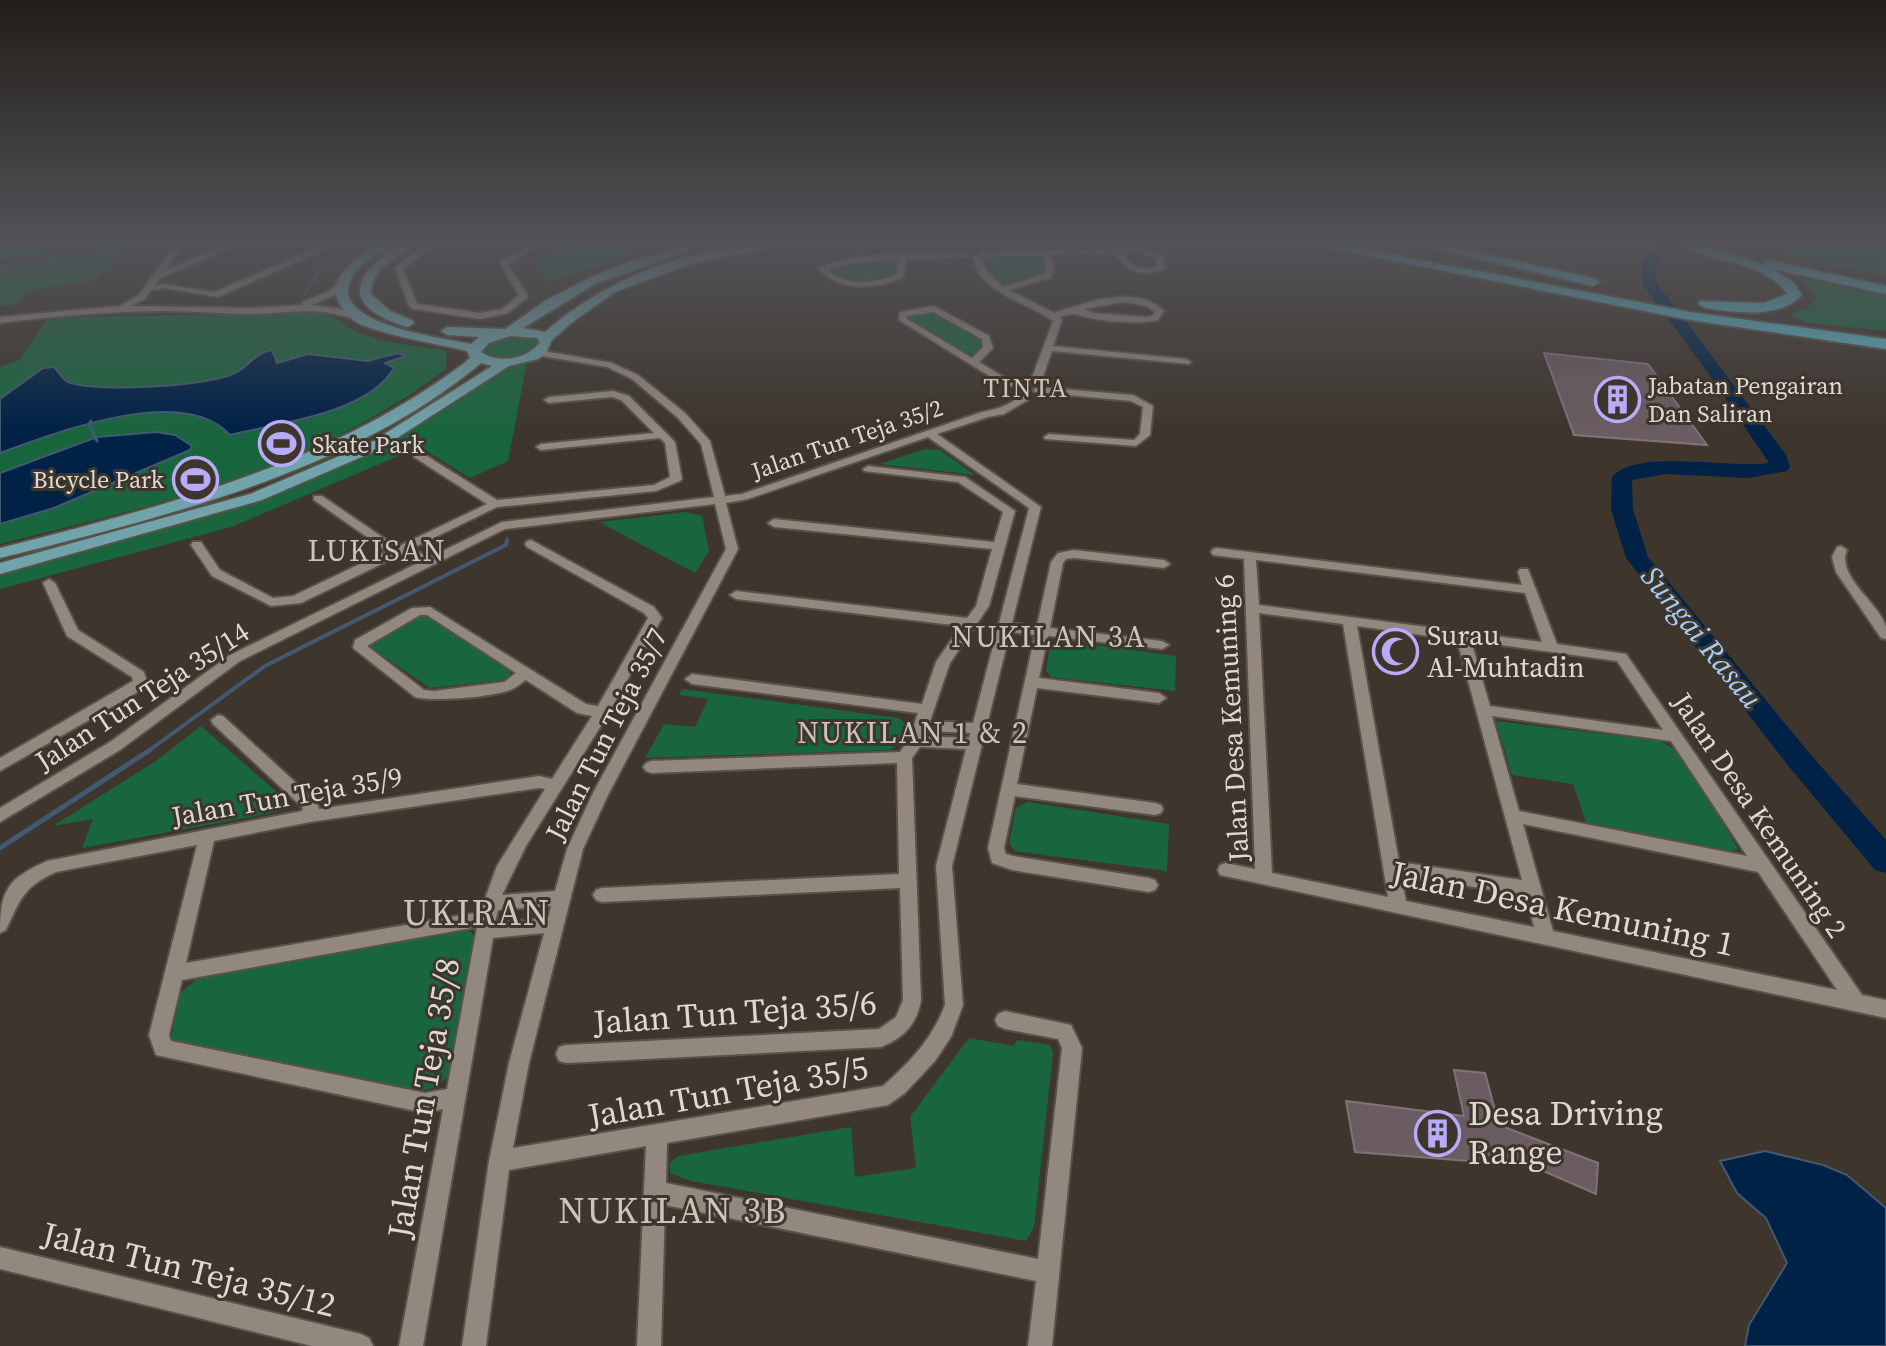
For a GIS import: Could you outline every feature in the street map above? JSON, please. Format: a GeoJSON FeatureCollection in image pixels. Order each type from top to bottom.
{"type":"FeatureCollection","features":[{"type":"Feature","properties":{"kind":"highway"},"geometry":{"type":"LineString","coordinates":[[1664,305],[1886,344]]}},
{"type":"Feature","properties":{"kind":"highway"},"geometry":{"type":"LineString","coordinates":[[1686,309],[1772,305]]}},
{"type":"Feature","properties":{"kind":"highway"},"geometry":{"type":"LineString","coordinates":[[1686,309],[1772,333],[1886,351]]}},
{"type":"Feature","properties":{"kind":"highway"},"geometry":{"type":"LineString","coordinates":[[1848,336],[1886,336]]}},
{"type":"Feature","properties":{"kind":"main road"},"geometry":{"type":"LineString","coordinates":[[344,305],[354,316],[398,333],[507,362]]}},
{"type":"Feature","properties":{"kind":"main road"},"geometry":{"type":"LineString","coordinates":[[370,305],[388,316],[454,332],[534,333],[542,346]]}},
{"type":"Feature","properties":{"kind":"main road"},"geometry":{"type":"LineString","coordinates":[[0,553],[165,510],[307,461],[403,409],[476,354],[483,340],[503,334],[546,305]]}},
{"type":"Feature","properties":{"kind":"main road"},"geometry":{"type":"LineString","coordinates":[[0,569],[256,497],[375,446],[507,362],[542,346],[586,305]]}},
{"type":"Feature","properties":{"kind":"main road"},"geometry":{"type":"LineString","coordinates":[[454,332],[500,328],[532,314]]}},
{"type":"Feature","properties":{"kind":"street"},"geometry":{"type":"LineString","coordinates":[[110,309],[121,305]]}},
{"type":"Feature","properties":{"kind":"street"},"geometry":{"type":"LineString","coordinates":[[143,305],[151,308]]}},
{"type":"Feature","properties":{"kind":"street"},"geometry":{"type":"LineString","coordinates":[[270,310],[293,305]]}},
{"type":"Feature","properties":{"kind":"street"},"geometry":{"type":"LineString","coordinates":[[413,305],[480,316],[505,311],[513,305]]}},
{"type":"Feature","properties":{"kind":"street"},"geometry":{"type":"LineString","coordinates":[[1031,305],[1058,320],[1035,386]]}},
{"type":"Feature","properties":{"kind":"street"},"geometry":{"type":"LineString","coordinates":[[1054,316],[1089,305]]}},
{"type":"Feature","properties":{"kind":"street"},"geometry":{"type":"LineString","coordinates":[[1076,309],[1092,316],[1147,320],[1155,318],[1160,311],[1150,305]]}},
{"type":"Feature","properties":{"kind":"street"},"geometry":{"type":"LineString","coordinates":[[0,320],[151,308],[270,310],[326,307],[354,316]]}},
{"type":"Feature","properties":{"kind":"street"},"geometry":{"type":"LineString","coordinates":[[973,362],[988,348],[986,338],[934,309],[903,314],[903,320],[1018,392],[1035,386],[1133,398],[1148,406],[1145,435],[1136,443],[1049,437]]}},
{"type":"Feature","properties":{"kind":"street","name":"Jalan Tun Teja 35/7"},"geometry":{"type":"LineString","coordinates":[[474,1346],[500,1161],[519,1063],[575,849],[601,793],[732,549],[706,443],[681,415],[635,377],[609,365],[542,346]]}},
{"type":"Feature","properties":{"kind":"street"},"geometry":{"type":"LineString","coordinates":[[1048,348],[1186,362]]}},
{"type":"Feature","properties":{"kind":"street","name":"Jalan Tun Teja 35/2"},"geometry":{"type":"LineString","coordinates":[[720,500],[769,490],[986,414],[1000,412],[1024,398],[1018,392],[1000,401],[986,414]]}},
{"type":"Feature","properties":{"kind":"street"},"geometry":{"type":"LineString","coordinates":[[197,545],[216,573],[271,602],[283,603],[296,600],[495,504],[671,484],[677,473],[670,442],[620,395],[549,400]]}},
{"type":"Feature","properties":{"kind":"street","name":"Jalan Tun Teja 35/5"},"geometry":{"type":"LineString","coordinates":[[500,1161],[888,1095],[908,1078],[949,1024],[954,1005],[944,866],[1035,507],[930,434]]}},
{"type":"Feature","properties":{"kind":"street"},"geometry":{"type":"LineString","coordinates":[[541,447],[662,435]]}},
{"type":"Feature","properties":{"kind":"street"},"geometry":{"type":"LineString","coordinates":[[418,455],[495,504]]}},
{"type":"Feature","properties":{"kind":"street"},"geometry":{"type":"LineString","coordinates":[[651,767],[904,757],[921,725],[943,662],[982,606],[1009,511],[961,479],[868,469]]}},
{"type":"Feature","properties":{"kind":"street"},"geometry":{"type":"LineString","coordinates":[[318,498],[396,552],[410,551],[427,563]]}},
{"type":"Feature","properties":{"kind":"street","name":"Jalan Tun Teja 35/14"},"geometry":{"type":"LineString","coordinates":[[0,816],[115,746],[235,658],[502,526],[720,500]]}},
{"type":"Feature","properties":{"kind":"street"},"geometry":{"type":"LineString","coordinates":[[774,523],[999,546]]}},
{"type":"Feature","properties":{"kind":"street","name":"Jalan Tun Teja 35/8"},"geometry":{"type":"LineString","coordinates":[[411,1346],[488,917],[507,862],[602,712],[655,618],[649,610],[531,544]]}},
{"type":"Feature","properties":{"kind":"street"},"geometry":{"type":"LineString","coordinates":[[1841,550],[1838,557],[1842,572],[1886,635]]}},
{"type":"Feature","properties":{"kind":"street"},"geometry":{"type":"LineString","coordinates":[[396,552],[391,560],[407,572]]}},
{"type":"Feature","properties":{"kind":"street"},"geometry":{"type":"LineString","coordinates":[[1217,552],[1530,590]]}},
{"type":"Feature","properties":{"kind":"street"},"geometry":{"type":"LineString","coordinates":[[1149,885],[998,858],[996,848],[1057,562],[1062,556],[1074,554],[1164,564]]}},
{"type":"Feature","properties":{"kind":"street","name":"Jalan Desa Kemuning 6"},"geometry":{"type":"LineString","coordinates":[[1250,556],[1264,878]]}},
{"type":"Feature","properties":{"kind":"street"},"geometry":{"type":"LineString","coordinates":[[1253,608],[1551,647],[1524,572]]}},
{"type":"Feature","properties":{"kind":"street"},"geometry":{"type":"LineString","coordinates":[[0,765],[140,682],[139,675],[72,633],[49,583]]}},
{"type":"Feature","properties":{"kind":"street"},"geometry":{"type":"LineString","coordinates":[[736,595],[971,623]]}},
{"type":"Feature","properties":{"kind":"street"},"geometry":{"type":"LineString","coordinates":[[526,673],[508,686],[434,696],[420,694],[360,648],[365,639],[424,610],[430,611],[582,709],[602,712]]}},
{"type":"Feature","properties":{"kind":"street"},"geometry":{"type":"LineString","coordinates":[[1349,621],[1398,906]]}},
{"type":"Feature","properties":{"kind":"street"},"geometry":{"type":"LineString","coordinates":[[1007,627],[1162,645]]}},
{"type":"Feature","properties":{"kind":"street"},"geometry":{"type":"LineString","coordinates":[[1463,636],[1546,937]]}},
{"type":"Feature","properties":{"kind":"street","name":"Jalan Desa Kemuning 2"},"geometry":{"type":"LineString","coordinates":[[1551,647],[1621,657],[1856,1002]]}},
{"type":"Feature","properties":{"kind":"street"},"geometry":{"type":"LineString","coordinates":[[692,679],[978,736]]}},
{"type":"Feature","properties":{"kind":"street"},"geometry":{"type":"LineString","coordinates":[[1031,682],[1159,698]]}},
{"type":"Feature","properties":{"kind":"street"},"geometry":{"type":"LineString","coordinates":[[1483,710],[1677,737]]}},
{"type":"Feature","properties":{"kind":"street"},"geometry":{"type":"LineString","coordinates":[[218,720],[311,806],[310,816]]}},
{"type":"Feature","properties":{"kind":"street","name":"Jalan Tun Teja 35/6"},"geometry":{"type":"LineString","coordinates":[[566,1054],[881,1038],[900,1029],[910,1016],[912,1000],[904,757]]}},
{"type":"Feature","properties":{"kind":"street","name":"Jalan Tun Teja 35/9"},"geometry":{"type":"LineString","coordinates":[[0,925],[13,892],[28,876],[53,866],[310,816],[539,782],[556,785]]}},
{"type":"Feature","properties":{"kind":"street"},"geometry":{"type":"LineString","coordinates":[[1008,789],[1155,809]]}},
{"type":"Feature","properties":{"kind":"street"},"geometry":{"type":"LineString","coordinates":[[1513,816],[1764,866]]}},
{"type":"Feature","properties":{"kind":"street"},"geometry":{"type":"LineString","coordinates":[[207,836],[159,1035],[163,1049],[425,1103],[455,1097]]}},
{"type":"Feature","properties":{"kind":"street"},"geometry":{"type":"LineString","coordinates":[[1391,868],[1533,889]]}},
{"type":"Feature","properties":{"kind":"street","name":"Jalan Desa Kemuning 1"},"geometry":{"type":"LineString","coordinates":[[1226,870],[1886,1009]]}},
{"type":"Feature","properties":{"kind":"street"},"geometry":{"type":"LineString","coordinates":[[602,895],[908,881]]}},
{"type":"Feature","properties":{"kind":"street"},"geometry":{"type":"LineString","coordinates":[[174,973],[488,917],[560,898]]}},
{"type":"Feature","properties":{"kind":"street"},"geometry":{"type":"LineString","coordinates":[[488,917],[553,925]]}},
{"type":"Feature","properties":{"kind":"street"},"geometry":{"type":"LineString","coordinates":[[1005,1020],[1064,1031],[1072,1048],[1040,1346]]}},
{"type":"Feature","properties":{"kind":"street"},"geometry":{"type":"LineString","coordinates":[[649,1346],[657,1136]]}},
{"type":"Feature","properties":{"kind":"street"},"geometry":{"type":"LineString","coordinates":[[655,1192],[1048,1272]]}},
{"type":"Feature","properties":{"kind":"street","name":"Jalan Tun Teja 35/12"},"geometry":{"type":"LineString","coordinates":[[0,1258],[361,1346]]}},
{"type":"Feature","properties":{"kind":"green space"},"geometry":{"type":"Polygon","coordinates":[[[1811,305],[1886,305],[1886,331],[1808,323],[1791,316],[1792,312],[1811,305]]]}},
{"type":"Feature","properties":{"kind":"green space"},"geometry":{"type":"Polygon","coordinates":[[[316,310],[377,339],[447,350],[446,369],[395,404],[342,434],[288,459],[176,498],[0,544],[0,367],[20,360],[47,319],[316,310]]]}},
{"type":"Feature","properties":{"kind":"green space"},"geometry":{"type":"Polygon","coordinates":[[[934,312],[982,340],[980,353],[964,354],[908,317],[934,312]]]}},
{"type":"Feature","properties":{"kind":"green space"},"geometry":{"type":"Polygon","coordinates":[[[508,336],[530,337],[537,340],[538,345],[511,358],[496,358],[482,352],[483,347],[492,340],[508,336]]]}},
{"type":"Feature","properties":{"kind":"green space"},"geometry":{"type":"Polygon","coordinates":[[[527,362],[508,461],[470,478],[425,450],[415,449],[231,527],[0,589],[0,574],[255,502],[322,474],[385,446],[509,365],[527,362]]]}},
{"type":"Feature","properties":{"kind":"green space"},"geometry":{"type":"Polygon","coordinates":[[[925,449],[940,450],[975,475],[880,464],[925,449]]]}},
{"type":"Feature","properties":{"kind":"green space"},"geometry":{"type":"Polygon","coordinates":[[[687,512],[702,516],[709,551],[695,573],[599,522],[687,512]]]}},
{"type":"Feature","properties":{"kind":"green space"},"geometry":{"type":"Polygon","coordinates":[[[418,615],[428,615],[510,671],[510,676],[504,680],[430,688],[370,647],[369,643],[418,615]]]}},
{"type":"Feature","properties":{"kind":"green space"},"geometry":{"type":"Polygon","coordinates":[[[1060,640],[1176,656],[1175,691],[1051,677],[1046,671],[1050,645],[1060,640]]]}},
{"type":"Feature","properties":{"kind":"green space"},"geometry":{"type":"Polygon","coordinates":[[[682,689],[898,718],[904,722],[905,731],[900,743],[888,750],[645,758],[664,724],[695,727],[708,699],[679,695],[682,689]]]}},
{"type":"Feature","properties":{"kind":"green space"},"geometry":{"type":"Polygon","coordinates":[[[1496,721],[1660,741],[1683,754],[1738,849],[1731,851],[1586,822],[1573,784],[1512,775],[1496,721]]]}},
{"type":"Feature","properties":{"kind":"green space"},"geometry":{"type":"Polygon","coordinates":[[[201,726],[286,800],[285,807],[277,812],[82,848],[93,819],[53,826],[156,761],[201,726]]]}},
{"type":"Feature","properties":{"kind":"green space"},"geometry":{"type":"Polygon","coordinates":[[[1028,802],[1169,824],[1167,871],[1015,851],[1009,843],[1016,808],[1028,802]]]}},
{"type":"Feature","properties":{"kind":"green space"},"geometry":{"type":"Polygon","coordinates":[[[463,929],[474,937],[449,1075],[437,1087],[420,1091],[176,1043],[171,1039],[180,993],[200,977],[463,929]]]}},
{"type":"Feature","properties":{"kind":"green space"},"geometry":{"type":"Polygon","coordinates":[[[969,1038],[1014,1046],[1017,1040],[1050,1045],[1053,1053],[1034,1227],[1026,1241],[691,1181],[670,1173],[670,1163],[678,1156],[851,1127],[855,1177],[916,1168],[910,1117],[969,1038]]]}},
{"type":"Feature","properties":{"kind":"water"},"geometry":{"type":"Polygon","coordinates":[[[272,350],[277,363],[308,354],[368,361],[398,353],[406,356],[385,363],[394,368],[381,384],[364,396],[296,421],[230,435],[209,420],[182,413],[151,413],[84,425],[0,453],[0,399],[43,368],[54,367],[66,381],[79,385],[152,387],[224,377],[272,350]]]}},
{"type":"Feature","properties":{"kind":"water"},"geometry":{"type":"Polygon","coordinates":[[[156,432],[175,435],[192,446],[190,450],[54,508],[0,524],[0,473],[97,437],[156,432]]]}},
{"type":"Feature","properties":{"kind":"water"},"geometry":{"type":"Polygon","coordinates":[[[1765,1151],[1823,1165],[1847,1175],[1886,1208],[1886,1346],[1745,1346],[1749,1325],[1787,1263],[1766,1218],[1737,1193],[1720,1161],[1765,1151]]]}},
{"type":"Feature","properties":{"kind":"building","name":"Jabatan Pengairan Dan Saliran"},"geometry":{"type":"Polygon","coordinates":[[[1544,353],[1648,364],[1707,445],[1574,435],[1544,353]]]}},
{"type":"Feature","properties":{"kind":"building","name":"Desa Driving Range"},"geometry":{"type":"Polygon","coordinates":[[[1454,1070],[1485,1073],[1499,1125],[1598,1163],[1596,1194],[1532,1166],[1355,1152],[1346,1101],[1464,1116],[1454,1070]]]}},
{"type":"Feature","properties":{"kind":"waterway","name":"Sungai Rasau"},"geometry":{"type":"LineString","coordinates":[[1666,305],[1779,459],[1780,467],[1748,472],[1650,469],[1622,477],[1622,509],[1637,558],[1801,762],[1886,861]]}},
{"type":"Feature","properties":{"kind":"waterway"},"geometry":{"type":"LineString","coordinates":[[91,421],[89,424],[97,441]]}},
{"type":"Feature","properties":{"kind":"waterway"},"geometry":{"type":"LineString","coordinates":[[506,543],[507,539]]}},
{"type":"Feature","properties":{"kind":"waterway"},"geometry":{"type":"LineString","coordinates":[[148,752],[265,666],[506,545],[507,541]]}},
{"type":"Feature","properties":{"kind":"waterway"},"geometry":{"type":"LineString","coordinates":[[0,848],[148,752]]}},
{"type":"Feature","properties":{"kind":"place","name":"Jabatan Pengairan Dan Saliran"},"geometry":{"type":"Point","coordinates":[1617,399]}},
{"type":"Feature","properties":{"kind":"place","name":"Skate Park"},"geometry":{"type":"Point","coordinates":[281,444]}},
{"type":"Feature","properties":{"kind":"place","name":"Bicycle Park"},"geometry":{"type":"Point","coordinates":[195,479]}},
{"type":"Feature","properties":{"kind":"place","name":"Surau Al-Muhtadin"},"geometry":{"type":"Point","coordinates":[1396,651]}},
{"type":"Feature","properties":{"kind":"place","name":"Desa Driving Range"},"geometry":{"type":"Point","coordinates":[1437,1133]}},
{"type":"Feature","properties":{"kind":"district","name":"TINTA"},"geometry":{"type":"Point","coordinates":[1026,388]}},
{"type":"Feature","properties":{"kind":"district","name":"LUKISAN"},"geometry":{"type":"Point","coordinates":[377,550]}},
{"type":"Feature","properties":{"kind":"district","name":"NUKILAN 3A"},"geometry":{"type":"Point","coordinates":[1049,636]}},
{"type":"Feature","properties":{"kind":"district","name":"NUKILAN 1 & 2"},"geometry":{"type":"Point","coordinates":[913,732]}},
{"type":"Feature","properties":{"kind":"district","name":"UKIRAN"},"geometry":{"type":"Point","coordinates":[477,912]}},
{"type":"Feature","properties":{"kind":"district","name":"NUKILAN 3B"},"geometry":{"type":"Point","coordinates":[673,1210]}}]}
